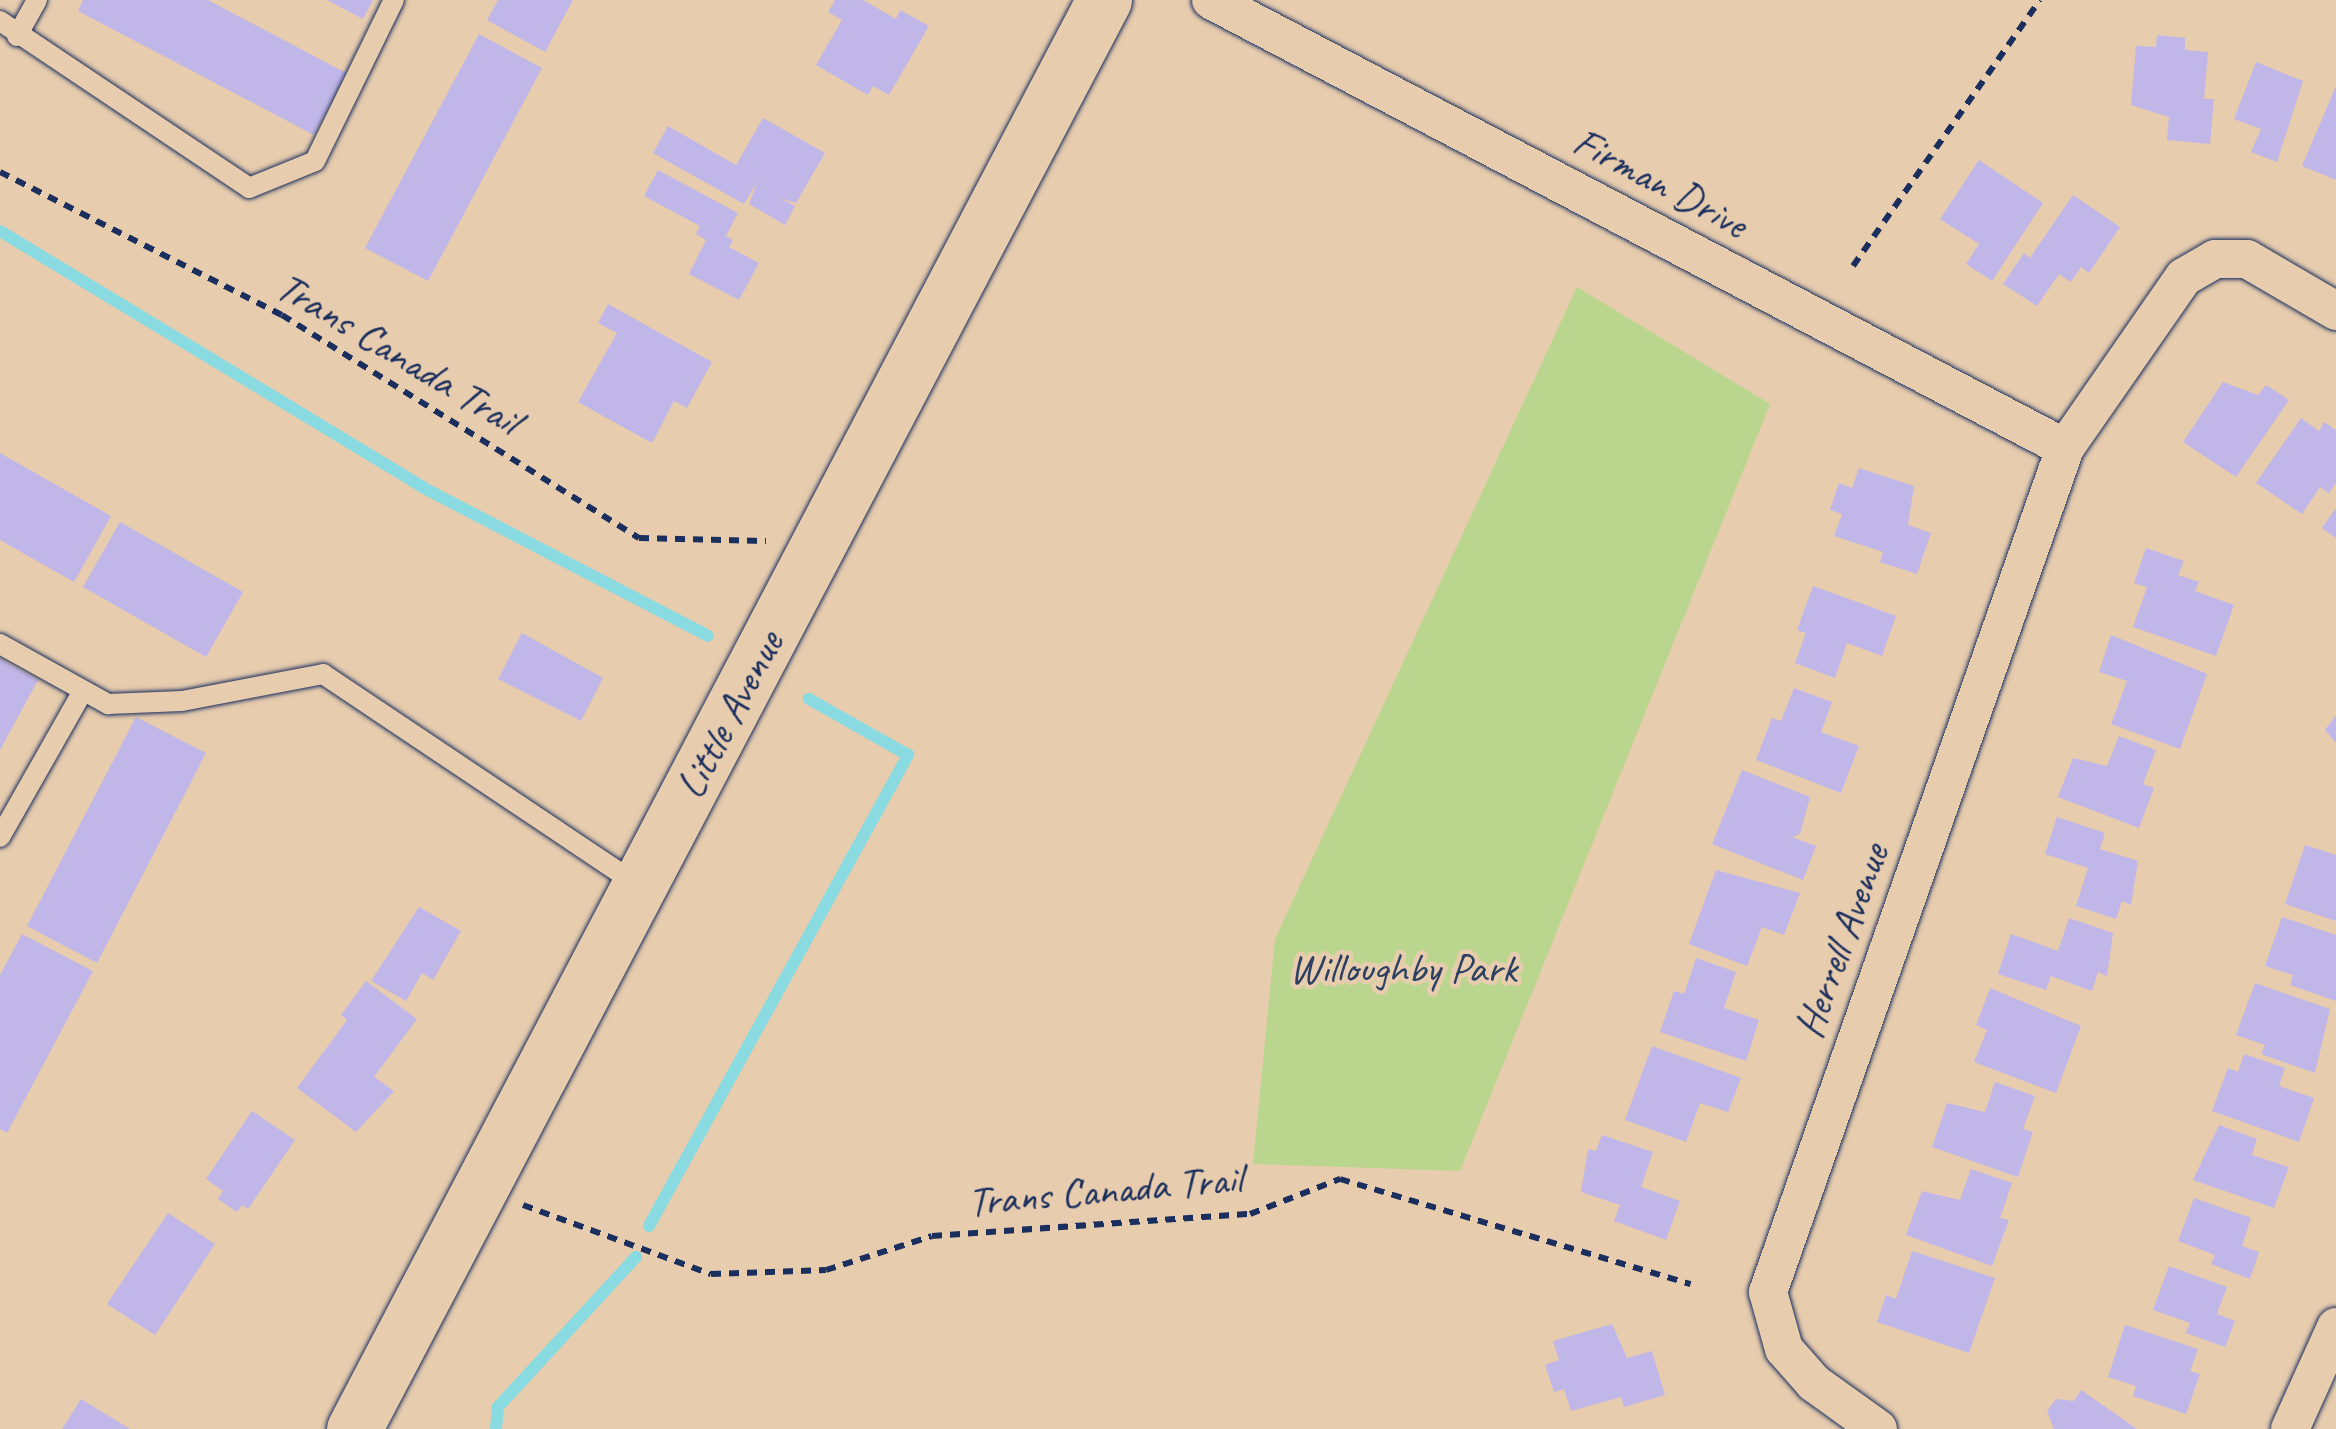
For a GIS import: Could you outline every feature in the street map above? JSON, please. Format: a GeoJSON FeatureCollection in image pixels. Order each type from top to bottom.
{"type":"FeatureCollection","features":[{"type":"Feature","properties":{"kind":"street","name":"Little Avenue"},"geometry":{"type":"LineString","coordinates":[[354,1429],[1104,0]]}},
{"type":"Feature","properties":{"kind":"street","name":"Firman Drive"},"geometry":{"type":"LineString","coordinates":[[1211,0],[2064,448]]}},
{"type":"Feature","properties":{"kind":"street","name":"Herrell Avenue"},"geometry":{"type":"LineString","coordinates":[[1878,1429],[1814,1383],[1784,1349],[1768,1292],[2064,448],[2184,277],[2215,258],[2248,259],[2336,311]]}},
{"type":"Feature","properties":{"kind":"street"},"geometry":{"type":"LineString","coordinates":[[2290,1429],[2336,1327]]}},
{"type":"Feature","properties":{"kind":"lane"},"geometry":{"type":"LineString","coordinates":[[17,36],[37,0]]}},
{"type":"Feature","properties":{"kind":"lane"},"geometry":{"type":"LineString","coordinates":[[0,21],[249,188],[315,161],[394,0]]}},
{"type":"Feature","properties":{"kind":"lane"},"geometry":{"type":"LineString","coordinates":[[0,644],[108,704],[182,700],[322,674],[639,886]]}},
{"type":"Feature","properties":{"kind":"lane"},"geometry":{"type":"LineString","coordinates":[[0,837],[83,691]]}},
{"type":"Feature","properties":{"kind":"path"},"geometry":{"type":"LineString","coordinates":[[1853,266],[2040,0]]}},
{"type":"Feature","properties":{"kind":"path","name":"Trans Canada Trail"},"geometry":{"type":"LineString","coordinates":[[0,172],[282,315],[639,538],[772,541]]}},
{"type":"Feature","properties":{"kind":"path","name":"Trans Canada Trail"},"geometry":{"type":"LineString","coordinates":[[522,1204],[711,1274],[826,1270],[932,1236],[1250,1214],[1340,1179],[1691,1284]]}},
{"type":"Feature","properties":{"kind":"green space","name":"Willoughby Park"},"geometry":{"type":"Polygon","coordinates":[[[1577,287],[1770,404],[1460,1171],[1253,1164],[1275,939],[1577,287]]]}},
{"type":"Feature","properties":{"kind":"building"},"geometry":{"type":"Polygon","coordinates":[[[83,0],[208,0],[346,73],[314,135],[78,11],[83,0]]]}},
{"type":"Feature","properties":{"kind":"building"},"geometry":{"type":"Polygon","coordinates":[[[327,0],[373,0],[363,19],[327,0]]]}},
{"type":"Feature","properties":{"kind":"building"},"geometry":{"type":"Polygon","coordinates":[[[498,0],[573,0],[545,52],[487,20],[498,0]]]}},
{"type":"Feature","properties":{"kind":"building"},"geometry":{"type":"Polygon","coordinates":[[[835,0],[863,0],[896,19],[900,10],[929,26],[889,95],[873,86],[868,95],[816,65],[842,20],[828,12],[835,0]]]}},
{"type":"Feature","properties":{"kind":"building"},"geometry":{"type":"Polygon","coordinates":[[[479,34],[542,68],[428,281],[365,248],[479,34]]]}},
{"type":"Feature","properties":{"kind":"building"},"geometry":{"type":"Polygon","coordinates":[[[2157,35],[2185,38],[2185,50],[2208,52],[2204,99],[2214,99],[2210,144],[2167,140],[2169,117],[2131,105],[2136,46],[2156,47],[2157,35]]]}},
{"type":"Feature","properties":{"kind":"building"},"geometry":{"type":"Polygon","coordinates":[[[2256,62],[2303,81],[2277,162],[2251,152],[2261,129],[2234,119],[2256,62]]]}},
{"type":"Feature","properties":{"kind":"building"},"geometry":{"type":"Polygon","coordinates":[[[2336,86],[2336,180],[2302,166],[2336,86]]]}},
{"type":"Feature","properties":{"kind":"building"},"geometry":{"type":"Polygon","coordinates":[[[763,118],[825,153],[796,203],[780,198],[795,206],[785,225],[749,204],[757,182],[744,204],[653,153],[668,126],[736,165],[763,118]]]}},
{"type":"Feature","properties":{"kind":"building"},"geometry":{"type":"Polygon","coordinates":[[[1979,160],[2043,203],[1992,281],[1966,264],[1979,244],[1940,219],[1979,160]]]}},
{"type":"Feature","properties":{"kind":"building"},"geometry":{"type":"Polygon","coordinates":[[[658,170],[738,213],[726,236],[733,240],[729,247],[759,263],[739,300],[689,274],[706,240],[696,234],[700,226],[644,196],[658,170]]]}},
{"type":"Feature","properties":{"kind":"building"},"geometry":{"type":"Polygon","coordinates":[[[2073,195],[2120,227],[2089,273],[2081,267],[2071,282],[2059,274],[2037,306],[2003,284],[2024,253],[2030,258],[2073,195]]]}},
{"type":"Feature","properties":{"kind":"building"},"geometry":{"type":"Polygon","coordinates":[[[608,304],[712,362],[687,408],[674,401],[652,443],[578,402],[617,333],[598,323],[608,304]]]}},
{"type":"Feature","properties":{"kind":"building"},"geometry":{"type":"Polygon","coordinates":[[[2223,382],[2258,395],[2266,385],[2289,400],[2236,477],[2183,442],[2223,382]]]}},
{"type":"Feature","properties":{"kind":"building"},"geometry":{"type":"Polygon","coordinates":[[[2301,418],[2319,431],[2324,422],[2336,430],[2336,483],[2329,493],[2320,487],[2302,514],[2256,483],[2301,418]]]}},
{"type":"Feature","properties":{"kind":"building"},"geometry":{"type":"Polygon","coordinates":[[[0,453],[111,516],[74,582],[0,540],[0,453]]]}},
{"type":"Feature","properties":{"kind":"building"},"geometry":{"type":"Polygon","coordinates":[[[1859,468],[1914,486],[1908,525],[1931,533],[1917,574],[1880,562],[1883,552],[1834,536],[1842,514],[1830,510],[1839,483],[1852,488],[1859,468]]]}},
{"type":"Feature","properties":{"kind":"building"},"geometry":{"type":"Polygon","coordinates":[[[2336,508],[2336,538],[2322,528],[2336,508]]]}},
{"type":"Feature","properties":{"kind":"building"},"geometry":{"type":"Polygon","coordinates":[[[120,522],[243,592],[206,657],[83,587],[120,522]]]}},
{"type":"Feature","properties":{"kind":"building"},"geometry":{"type":"Polygon","coordinates":[[[2146,548],[2184,561],[2178,575],[2199,582],[2195,591],[2234,605],[2216,656],[2133,627],[2147,587],[2134,583],[2146,548]]]}},
{"type":"Feature","properties":{"kind":"building"},"geometry":{"type":"Polygon","coordinates":[[[1813,586],[1896,616],[1882,656],[1847,643],[1835,678],[1795,663],[1806,633],[1797,630],[1813,586]]]}},
{"type":"Feature","properties":{"kind":"building"},"geometry":{"type":"Polygon","coordinates":[[[522,633],[603,678],[581,721],[498,679],[522,633]]]}},
{"type":"Feature","properties":{"kind":"building"},"geometry":{"type":"Polygon","coordinates":[[[2111,635],[2207,674],[2180,749],[2111,724],[2127,681],[2099,672],[2111,635]]]}},
{"type":"Feature","properties":{"kind":"building"},"geometry":{"type":"Polygon","coordinates":[[[0,659],[38,680],[0,750],[0,659]]]}},
{"type":"Feature","properties":{"kind":"building"},"geometry":{"type":"Polygon","coordinates":[[[1794,688],[1832,702],[1821,732],[1859,746],[1841,793],[1756,760],[1772,718],[1781,721],[1794,688]]]}},
{"type":"Feature","properties":{"kind":"building"},"geometry":{"type":"Polygon","coordinates":[[[2336,715],[2336,743],[2325,730],[2336,715]]]}},
{"type":"Feature","properties":{"kind":"building"},"geometry":{"type":"Polygon","coordinates":[[[136,717],[206,753],[97,963],[27,926],[136,717]]]}},
{"type":"Feature","properties":{"kind":"building"},"geometry":{"type":"Polygon","coordinates":[[[2119,736],[2156,750],[2143,784],[2154,788],[2139,828],[2058,797],[2073,758],[2107,766],[2119,736]]]}},
{"type":"Feature","properties":{"kind":"building"},"geometry":{"type":"Polygon","coordinates":[[[1742,770],[1810,797],[1800,834],[1792,837],[1816,846],[1803,880],[1712,844],[1742,770]]]}},
{"type":"Feature","properties":{"kind":"building"},"geometry":{"type":"Polygon","coordinates":[[[2057,817],[2105,833],[2100,849],[2138,861],[2131,905],[2122,901],[2116,919],[2076,906],[2088,868],[2045,854],[2057,817]]]}},
{"type":"Feature","properties":{"kind":"building"},"geometry":{"type":"Polygon","coordinates":[[[2305,845],[2336,855],[2336,921],[2285,904],[2305,845]]]}},
{"type":"Feature","properties":{"kind":"building"},"geometry":{"type":"Polygon","coordinates":[[[1716,870],[1800,893],[1784,935],[1762,927],[1747,966],[1689,944],[1716,870]]]}},
{"type":"Feature","properties":{"kind":"building"},"geometry":{"type":"Polygon","coordinates":[[[419,907],[461,931],[433,980],[422,973],[406,1001],[371,981],[419,907]]]}},
{"type":"Feature","properties":{"kind":"building"},"geometry":{"type":"Polygon","coordinates":[[[2282,917],[2336,935],[2336,1001],[2290,985],[2293,975],[2265,966],[2282,917]]]}},
{"type":"Feature","properties":{"kind":"building"},"geometry":{"type":"Polygon","coordinates":[[[2069,918],[2113,933],[2107,976],[2098,972],[2092,991],[2051,976],[2046,990],[1998,974],[2011,934],[2058,951],[2069,918]]]}},
{"type":"Feature","properties":{"kind":"building"},"geometry":{"type":"Polygon","coordinates":[[[22,934],[93,971],[7,1133],[0,1129],[0,975],[22,934]]]}},
{"type":"Feature","properties":{"kind":"building"},"geometry":{"type":"Polygon","coordinates":[[[1696,958],[1736,972],[1724,1008],[1759,1020],[1746,1061],[1660,1032],[1674,991],[1684,994],[1696,958]]]}},
{"type":"Feature","properties":{"kind":"building"},"geometry":{"type":"Polygon","coordinates":[[[366,981],[417,1019],[374,1077],[394,1091],[356,1132],[297,1088],[347,1020],[341,1015],[366,981]]]}},
{"type":"Feature","properties":{"kind":"building"},"geometry":{"type":"Polygon","coordinates":[[[2255,983],[2330,1009],[2315,1073],[2261,1054],[2265,1045],[2236,1035],[2255,983]]]}},
{"type":"Feature","properties":{"kind":"building"},"geometry":{"type":"Polygon","coordinates":[[[1990,988],[2081,1026],[2056,1093],[1974,1062],[1987,1030],[1976,1025],[1990,988]]]}},
{"type":"Feature","properties":{"kind":"building"},"geometry":{"type":"Polygon","coordinates":[[[1652,1046],[1741,1078],[1728,1112],[1700,1103],[1686,1142],[1625,1120],[1652,1046]]]}},
{"type":"Feature","properties":{"kind":"building"},"geometry":{"type":"Polygon","coordinates":[[[2244,1054],[2285,1068],[2279,1086],[2314,1098],[2299,1142],[2212,1111],[2228,1068],[2238,1072],[2244,1054]]]}},
{"type":"Feature","properties":{"kind":"building"},"geometry":{"type":"Polygon","coordinates":[[[1995,1082],[2035,1096],[2023,1129],[2033,1132],[2018,1177],[1932,1147],[1947,1103],[1985,1112],[1995,1082]]]}},
{"type":"Feature","properties":{"kind":"building"},"geometry":{"type":"Polygon","coordinates":[[[252,1111],[295,1140],[248,1209],[242,1205],[237,1212],[218,1199],[223,1191],[206,1179],[252,1111]]]}},
{"type":"Feature","properties":{"kind":"building"},"geometry":{"type":"Polygon","coordinates":[[[2219,1125],[2257,1139],[2252,1155],[2289,1167],[2274,1208],[2193,1180],[2219,1125]]]}},
{"type":"Feature","properties":{"kind":"building"},"geometry":{"type":"Polygon","coordinates":[[[1602,1135],[1653,1152],[1641,1187],[1680,1201],[1666,1240],[1614,1221],[1620,1205],[1581,1192],[1588,1149],[1596,1151],[1602,1135]]]}},
{"type":"Feature","properties":{"kind":"building"},"geometry":{"type":"Polygon","coordinates":[[[1971,1169],[2012,1183],[2000,1218],[2009,1220],[1992,1266],[1906,1235],[1922,1191],[1960,1200],[1971,1169]]]}},
{"type":"Feature","properties":{"kind":"building"},"geometry":{"type":"Polygon","coordinates":[[[2194,1198],[2251,1218],[2242,1246],[2259,1252],[2250,1279],[2211,1264],[2215,1255],[2178,1241],[2194,1198]]]}},
{"type":"Feature","properties":{"kind":"building"},"geometry":{"type":"Polygon","coordinates":[[[168,1213],[215,1244],[155,1335],[107,1304],[168,1213]]]}},
{"type":"Feature","properties":{"kind":"building"},"geometry":{"type":"Polygon","coordinates":[[[1912,1251],[1995,1278],[1969,1353],[1877,1322],[1886,1295],[1896,1299],[1912,1251]]]}},
{"type":"Feature","properties":{"kind":"building"},"geometry":{"type":"Polygon","coordinates":[[[2169,1266],[2227,1287],[2217,1314],[2235,1321],[2225,1347],[2186,1333],[2190,1323],[2153,1310],[2169,1266]]]}},
{"type":"Feature","properties":{"kind":"building"},"geometry":{"type":"Polygon","coordinates":[[[1612,1324],[1627,1358],[1652,1351],[1665,1395],[1624,1407],[1621,1397],[1571,1411],[1564,1389],[1554,1392],[1545,1365],[1559,1360],[1553,1341],[1612,1324]]]}},
{"type":"Feature","properties":{"kind":"building"},"geometry":{"type":"Polygon","coordinates":[[[2125,1325],[2198,1349],[2190,1371],[2200,1374],[2186,1414],[2133,1396],[2136,1386],[2108,1377],[2125,1325]]]}},
{"type":"Feature","properties":{"kind":"building"},"geometry":{"type":"Polygon","coordinates":[[[2081,1390],[2137,1429],[2054,1429],[2047,1411],[2056,1399],[2074,1401],[2081,1390]]]}},
{"type":"Feature","properties":{"kind":"building"},"geometry":{"type":"Polygon","coordinates":[[[81,1399],[130,1429],[62,1429],[81,1399]]]}},
{"type":"Feature","properties":{"kind":"waterway"},"geometry":{"type":"LineString","coordinates":[[0,231],[422,487],[708,636]]}},
{"type":"Feature","properties":{"kind":"waterway"},"geometry":{"type":"LineString","coordinates":[[649,1226],[908,755],[809,699]]}},
{"type":"Feature","properties":{"kind":"waterway"},"geometry":{"type":"LineString","coordinates":[[496,1429],[498,1407],[636,1257]]}}]}
